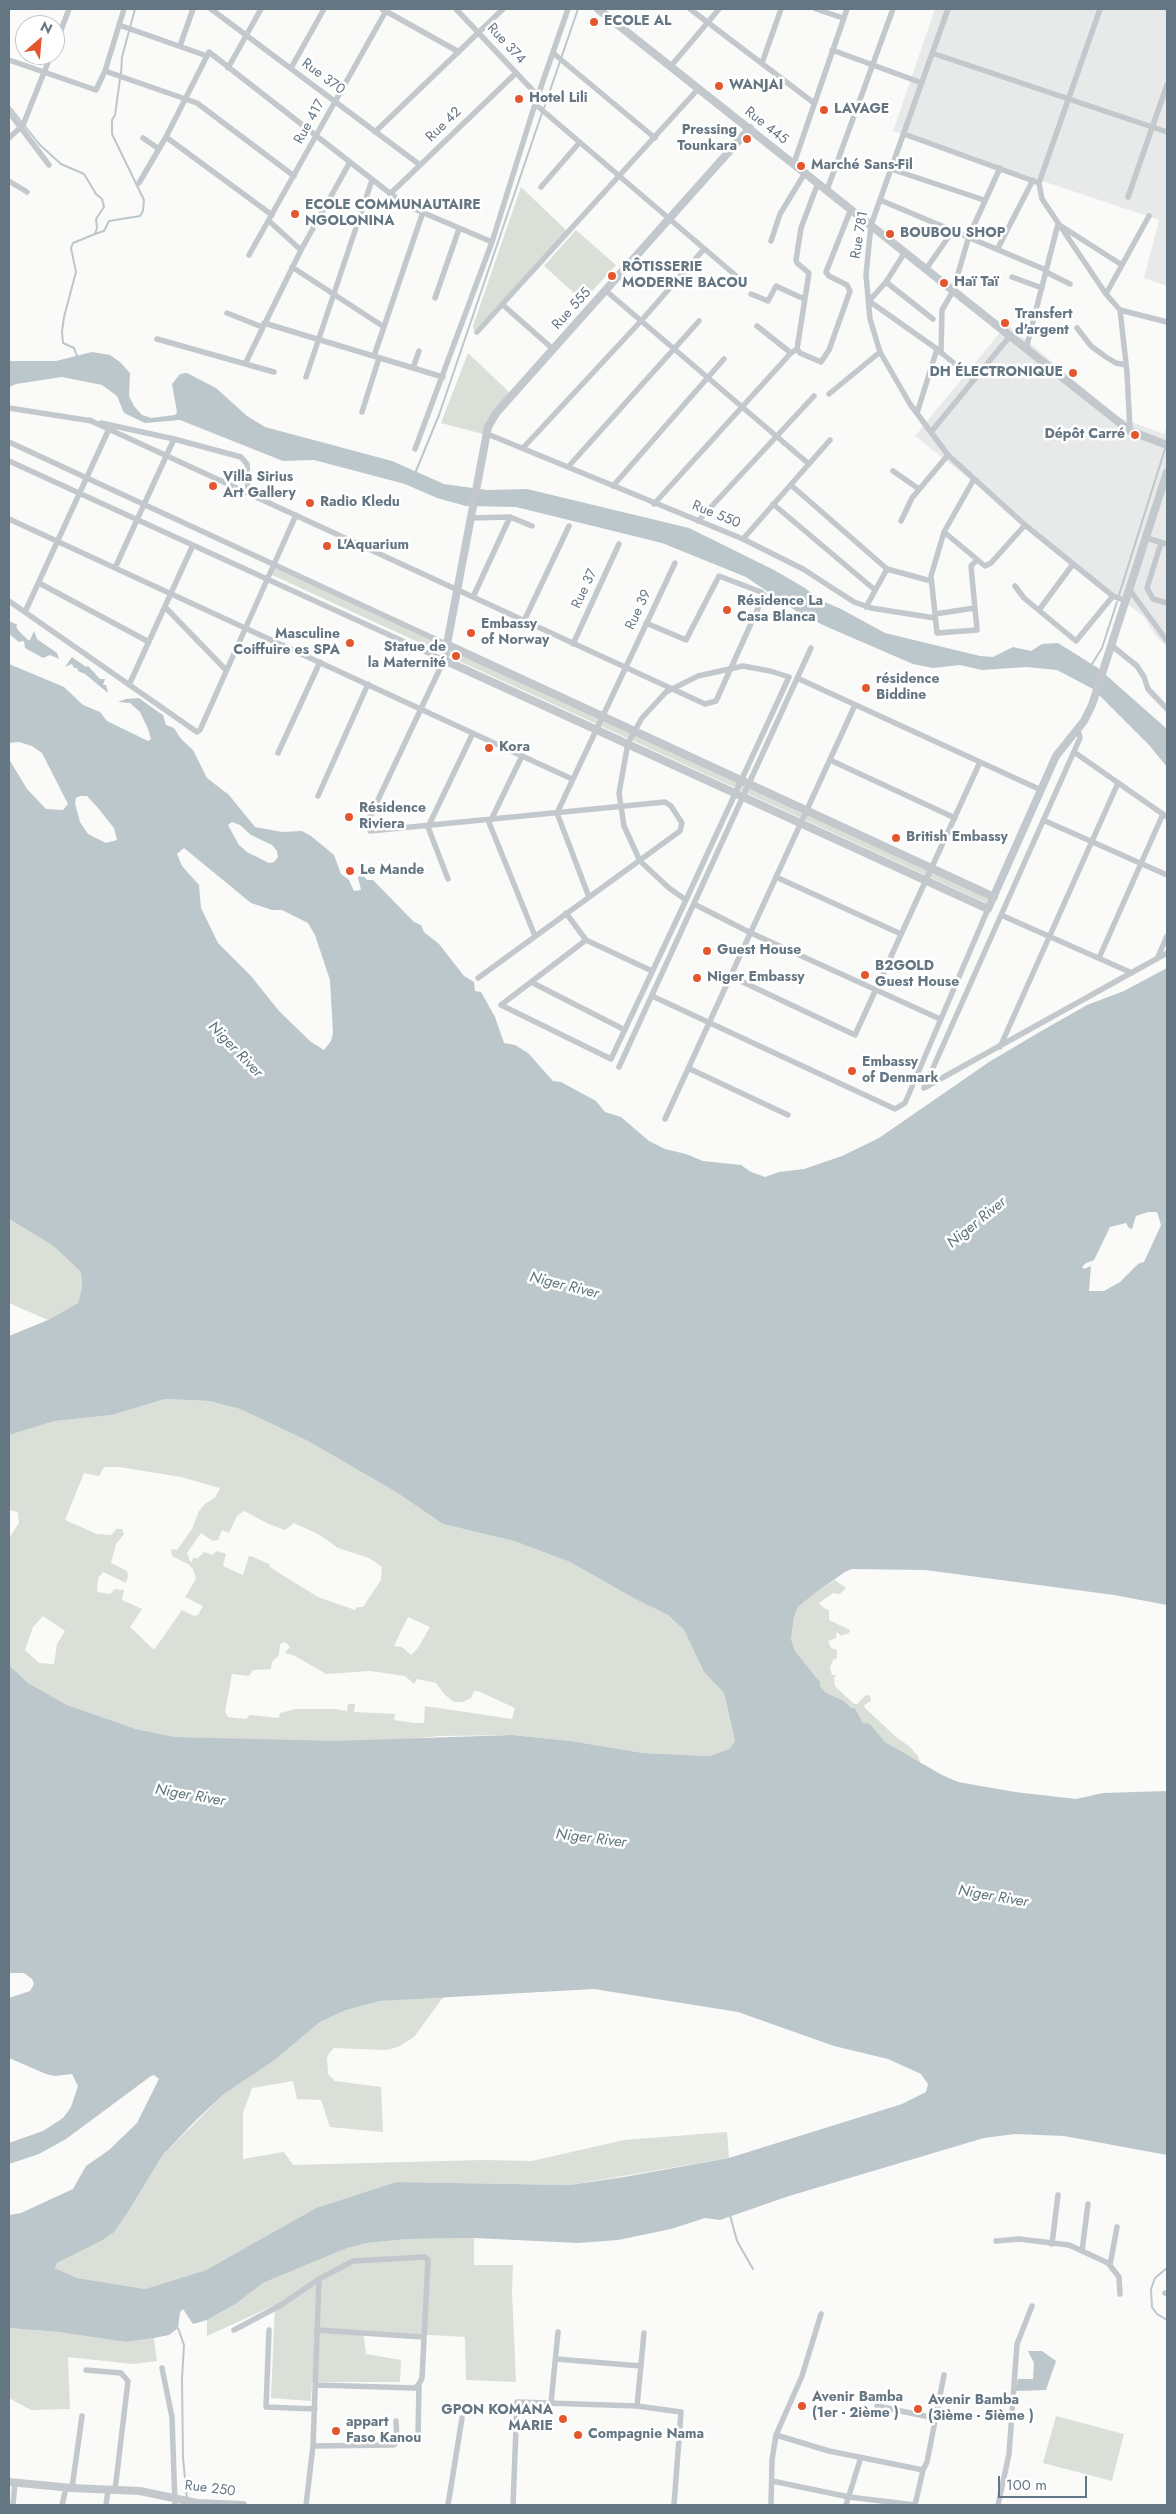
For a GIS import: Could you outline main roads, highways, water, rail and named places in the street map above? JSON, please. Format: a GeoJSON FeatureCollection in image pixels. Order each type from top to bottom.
{"type":"FeatureCollection","features":[{"type":"Feature","properties":{"kind":"water"},"geometry":{"type":"Polygon","coordinates":[[[92,352],[110,355],[130,373],[129,396],[134,406],[142,415],[151,418],[175,415],[177,412],[172,384],[180,374],[187,373],[216,388],[247,416],[265,427],[392,461],[444,484],[487,490],[527,489],[689,528],[774,570],[805,588],[820,600],[885,633],[980,656],[993,657],[1013,647],[1031,651],[1042,644],[1058,643],[1098,668],[1167,729],[1167,767],[1149,745],[1093,689],[1057,670],[1027,667],[982,670],[960,665],[933,668],[913,664],[799,613],[746,577],[662,543],[516,507],[466,506],[437,498],[405,484],[314,460],[283,461],[180,420],[145,423],[124,413],[117,396],[102,385],[62,377],[16,384],[9,387],[9,361],[56,361],[92,352]]]}},
{"type":"Feature","properties":{"kind":"water"},"geometry":{"type":"Polygon","coordinates":[[[9,621],[18,625],[16,626],[18,630],[28,640],[30,640],[34,631],[37,639],[57,653],[59,659],[50,655],[43,658],[25,648],[24,641],[19,642],[9,634],[9,621]]]}},
{"type":"Feature","properties":{"kind":"water"},"geometry":{"type":"Polygon","coordinates":[[[72,657],[86,667],[88,666],[100,679],[105,679],[103,685],[106,685],[108,693],[85,674],[78,671],[77,668],[74,668],[72,664],[65,667],[72,657]]]}},
{"type":"Feature","properties":{"kind":"water","name":"Niger River"},"geometry":{"type":"Polygon","coordinates":[[[9,664],[64,687],[83,705],[100,712],[107,721],[148,741],[151,739],[140,712],[130,703],[118,702],[139,698],[163,715],[166,725],[174,728],[181,739],[193,750],[207,778],[229,795],[255,827],[282,832],[302,831],[311,836],[334,855],[341,874],[349,880],[354,891],[361,890],[358,877],[362,874],[367,880],[373,880],[414,922],[421,925],[424,932],[439,944],[464,976],[474,982],[475,991],[481,992],[495,1017],[504,1043],[515,1045],[528,1053],[553,1081],[561,1082],[596,1101],[605,1112],[621,1117],[649,1141],[665,1149],[686,1154],[703,1161],[741,1165],[751,1172],[765,1177],[779,1172],[804,1169],[842,1156],[879,1138],[989,1062],[1043,1030],[1087,1005],[1124,991],[1167,968],[1167,1605],[1114,1595],[925,1570],[852,1569],[815,1593],[798,1607],[794,1617],[791,1639],[795,1651],[820,1682],[820,1686],[825,1692],[844,1701],[851,1708],[855,1708],[863,1723],[870,1724],[885,1742],[942,1775],[958,1782],[1015,1792],[1076,1799],[1103,1793],[1167,1791],[1167,2155],[1064,2136],[1015,2134],[984,2138],[789,2196],[720,2220],[705,2218],[671,2229],[618,2240],[578,2243],[474,2238],[408,2239],[367,2243],[347,2248],[263,2283],[237,2303],[207,2320],[193,2324],[183,2309],[180,2312],[178,2328],[169,2335],[154,2338],[126,2342],[58,2332],[9,2328],[9,2215],[21,2213],[73,2189],[86,2166],[109,2150],[137,2123],[159,2079],[154,2075],[151,2076],[66,2139],[39,2154],[9,2164],[9,2143],[43,2131],[63,2118],[71,2107],[78,2086],[72,2074],[55,2076],[46,2074],[9,2058],[9,1998],[30,1991],[34,1984],[32,1979],[24,1973],[9,1973],[9,1665],[28,1683],[67,1705],[136,1729],[175,1737],[335,1741],[512,1735],[571,1741],[643,1753],[709,1756],[729,1749],[735,1741],[724,1693],[704,1672],[684,1630],[668,1615],[637,1600],[570,1562],[514,1541],[443,1524],[396,1492],[308,1441],[240,1409],[209,1401],[165,1399],[112,1415],[55,1421],[9,1435],[9,1336],[48,1320],[78,1303],[82,1287],[81,1272],[52,1245],[9,1219],[9,759],[27,789],[46,809],[63,810],[68,804],[42,753],[32,746],[19,742],[9,743],[9,664]],[[87,796],[76,798],[75,803],[80,822],[88,834],[106,843],[117,840],[114,828],[87,796]],[[232,822],[228,825],[239,845],[247,852],[269,863],[274,862],[278,857],[277,851],[272,845],[251,835],[240,825],[232,822]],[[184,848],[177,854],[182,866],[199,885],[201,908],[218,943],[251,976],[279,1011],[311,1042],[324,1050],[331,1041],[333,1033],[330,980],[315,935],[308,923],[282,910],[272,910],[251,903],[184,848]],[[1148,1212],[1136,1216],[1132,1229],[1126,1223],[1110,1227],[1094,1260],[1082,1267],[1084,1269],[1091,1266],[1089,1291],[1104,1291],[1120,1282],[1138,1264],[1144,1262],[1161,1225],[1157,1212],[1148,1212]],[[594,1989],[380,2001],[346,2010],[320,2022],[272,2062],[224,2094],[162,2156],[114,2232],[101,2241],[57,2263],[55,2268],[77,2278],[145,2289],[206,2270],[316,2208],[396,2182],[570,2185],[729,2158],[902,2104],[926,2092],[928,2084],[921,2074],[888,2059],[834,2046],[738,2012],[594,1989]]]}},
{"type":"Feature","properties":{"kind":"water"},"geometry":{"type":"Polygon","coordinates":[[[1028,2351],[1042,2351],[1056,2361],[1046,2390],[1015,2391],[1018,2379],[1033,2379],[1034,2363],[1028,2351]]]}},
{"type":"Feature","properties":{"kind":"waterway"},"geometry":{"type":"LineString","coordinates":[[121,74],[122,57],[135,9]]}},
{"type":"Feature","properties":{"kind":"waterway"},"geometry":{"type":"LineString","coordinates":[[544,108],[578,9]]}},
{"type":"Feature","properties":{"kind":"waterway"},"geometry":{"type":"LineString","coordinates":[[95,234],[104,231],[109,221],[140,216],[143,211],[144,200],[112,134],[112,120],[115,115],[120,79]]}},
{"type":"Feature","properties":{"kind":"waterway"},"geometry":{"type":"LineString","coordinates":[[9,106],[39,144],[61,164],[84,174],[96,194],[102,199],[104,207],[96,219],[97,228],[95,234],[73,243],[71,248],[76,272],[62,332],[63,343],[74,348],[77,356]]}},
{"type":"Feature","properties":{"kind":"waterway"},"geometry":{"type":"LineString","coordinates":[[416,471],[439,415],[542,113]]}},
{"type":"Feature","properties":{"kind":"waterway"},"geometry":{"type":"LineString","coordinates":[[1119,595],[1165,449]]}},
{"type":"Feature","properties":{"kind":"waterway"},"geometry":{"type":"LineString","coordinates":[[1092,664],[1102,648],[1117,602]]}},
{"type":"Feature","properties":{"kind":"waterway"},"geometry":{"type":"LineString","coordinates":[[730,2215],[737,2241],[753,2269]]}},
{"type":"Feature","properties":{"kind":"waterway"},"geometry":{"type":"LineString","coordinates":[[1167,2268],[1155,2278],[1151,2289],[1152,2307],[1157,2314],[1167,2320]]}},
{"type":"Feature","properties":{"kind":"waterway"},"geometry":{"type":"LineString","coordinates":[[178,2328],[184,2345],[182,2379],[183,2458],[187,2499]]}},
{"type":"Feature","properties":{"kind":"place","name":"ECOLE AL"},"geometry":{"type":"Point","coordinates":[594,22]}},
{"type":"Feature","properties":{"kind":"place","name":"WANJAI"},"geometry":{"type":"Point","coordinates":[719,86]}},
{"type":"Feature","properties":{"kind":"place","name":"Hotel Lili"},"geometry":{"type":"Point","coordinates":[519,99]}},
{"type":"Feature","properties":{"kind":"place","name":"LAVAGE"},"geometry":{"type":"Point","coordinates":[824,110]}},
{"type":"Feature","properties":{"kind":"place","name":"Pressing Tounkara"},"geometry":{"type":"Point","coordinates":[747,139]}},
{"type":"Feature","properties":{"kind":"place","name":"Marché Sans-Fil"},"geometry":{"type":"Point","coordinates":[801,166]}},
{"type":"Feature","properties":{"kind":"place","name":"ECOLE COMMUNAUTAIRE NGOLONINA"},"geometry":{"type":"Point","coordinates":[295,214]}},
{"type":"Feature","properties":{"kind":"place","name":"BOUBOU SHOP"},"geometry":{"type":"Point","coordinates":[890,234]}},
{"type":"Feature","properties":{"kind":"place","name":"RÔTISSERIE MODERNE BACOU"},"geometry":{"type":"Point","coordinates":[612,276]}},
{"type":"Feature","properties":{"kind":"place","name":"Haï Taï"},"geometry":{"type":"Point","coordinates":[944,283]}},
{"type":"Feature","properties":{"kind":"place","name":"Transfert d'argent"},"geometry":{"type":"Point","coordinates":[1005,323]}},
{"type":"Feature","properties":{"kind":"place","name":"DH ÉLECTRONIQUE"},"geometry":{"type":"Point","coordinates":[1073,373]}},
{"type":"Feature","properties":{"kind":"place","name":"Dépôt Carré"},"geometry":{"type":"Point","coordinates":[1135,435]}},
{"type":"Feature","properties":{"kind":"place","name":"Villa Sirius Art Gallery"},"geometry":{"type":"Point","coordinates":[213,486]}},
{"type":"Feature","properties":{"kind":"place","name":"Radio Kledu"},"geometry":{"type":"Point","coordinates":[310,503]}},
{"type":"Feature","properties":{"kind":"place","name":"L'Aquarium"},"geometry":{"type":"Point","coordinates":[327,546]}},
{"type":"Feature","properties":{"kind":"place","name":"Résidence La Casa Blanca"},"geometry":{"type":"Point","coordinates":[727,610]}},
{"type":"Feature","properties":{"kind":"place","name":"Embassy of Norway"},"geometry":{"type":"Point","coordinates":[471,633]}},
{"type":"Feature","properties":{"kind":"place","name":"Masculine Coiffuire es SPA"},"geometry":{"type":"Point","coordinates":[350,643]}},
{"type":"Feature","properties":{"kind":"place","name":"Statue de la Maternité"},"geometry":{"type":"Point","coordinates":[456,656]}},
{"type":"Feature","properties":{"kind":"place","name":"résidence Biddine"},"geometry":{"type":"Point","coordinates":[866,688]}},
{"type":"Feature","properties":{"kind":"place","name":"Kora"},"geometry":{"type":"Point","coordinates":[489,748]}},
{"type":"Feature","properties":{"kind":"place","name":"Résidence Riviera"},"geometry":{"type":"Point","coordinates":[349,817]}},
{"type":"Feature","properties":{"kind":"place","name":"British Embassy"},"geometry":{"type":"Point","coordinates":[896,838]}},
{"type":"Feature","properties":{"kind":"place","name":"Le Mande"},"geometry":{"type":"Point","coordinates":[350,871]}},
{"type":"Feature","properties":{"kind":"place","name":"Guest House"},"geometry":{"type":"Point","coordinates":[707,951]}},
{"type":"Feature","properties":{"kind":"place","name":"B2GOLD Guest House"},"geometry":{"type":"Point","coordinates":[865,975]}},
{"type":"Feature","properties":{"kind":"place","name":"Niger Embassy"},"geometry":{"type":"Point","coordinates":[697,978]}},
{"type":"Feature","properties":{"kind":"place","name":"Embassy of Denmark"},"geometry":{"type":"Point","coordinates":[852,1071]}},
{"type":"Feature","properties":{"kind":"place","name":"Avenir Bamba (1er - 2ième )"},"geometry":{"type":"Point","coordinates":[802,2406]}},
{"type":"Feature","properties":{"kind":"place","name":"Avenir Bamba (3ième - 5ième )"},"geometry":{"type":"Point","coordinates":[918,2409]}},
{"type":"Feature","properties":{"kind":"place","name":"GPON KOMANA MARIE"},"geometry":{"type":"Point","coordinates":[563,2419]}},
{"type":"Feature","properties":{"kind":"place","name":"appart Faso Kanou"},"geometry":{"type":"Point","coordinates":[336,2431]}},
{"type":"Feature","properties":{"kind":"place","name":"Compagnie Nama"},"geometry":{"type":"Point","coordinates":[578,2435]}}]}
